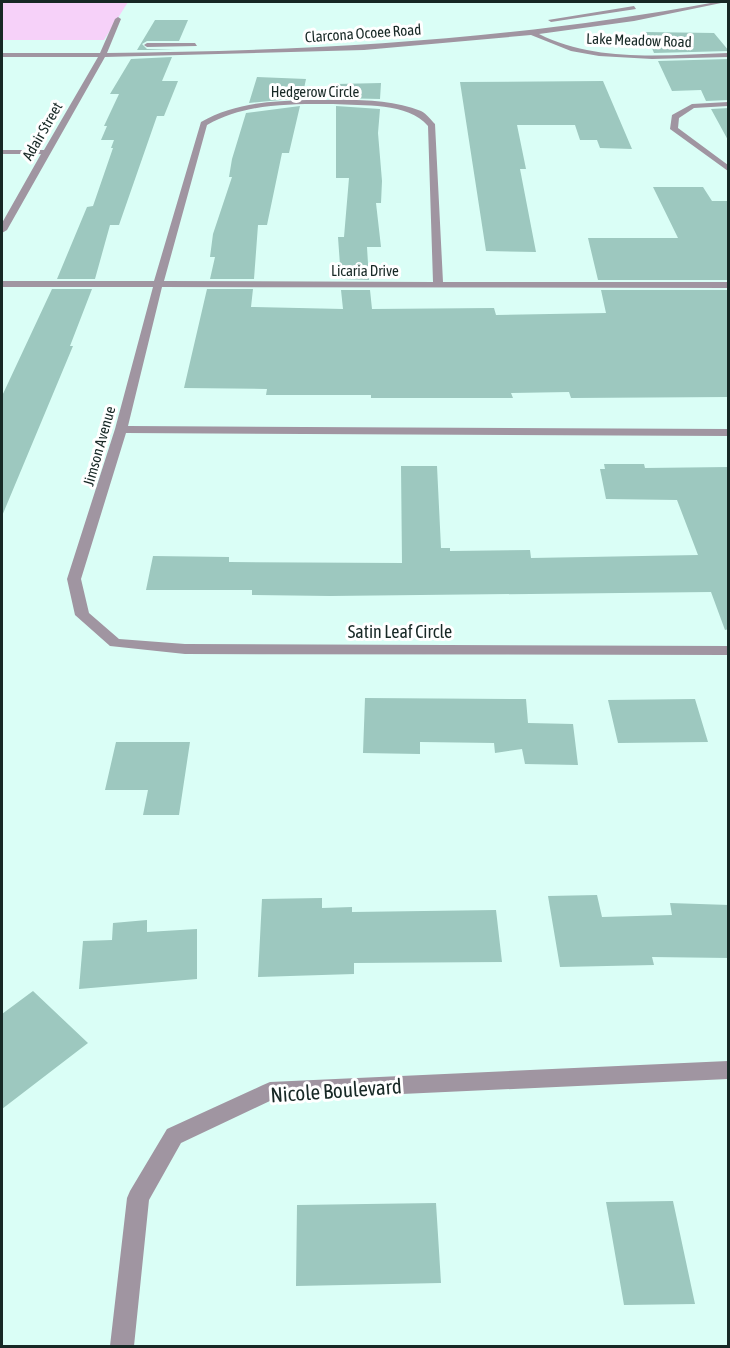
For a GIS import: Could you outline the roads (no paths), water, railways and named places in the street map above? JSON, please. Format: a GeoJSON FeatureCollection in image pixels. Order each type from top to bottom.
{"type":"FeatureCollection","features":[{"type":"Feature","properties":{"kind":"street","name":"Clarcona Ocoee Road"},"geometry":{"type":"LineString","coordinates":[[2,55],[206,54],[367,47],[593,25],[723,2]]}},
{"type":"Feature","properties":{"kind":"street"},"geometry":{"type":"LineString","coordinates":[[539,21],[645,6]]}},
{"type":"Feature","properties":{"kind":"street","name":"Adair Street"},"geometry":{"type":"LineString","coordinates":[[2,230],[102,56],[118,19]]}},
{"type":"Feature","properties":{"kind":"street","name":"Lake Meadow Road"},"geometry":{"type":"LineString","coordinates":[[518,24],[543,41],[570,50],[622,56],[729,56]]}},
{"type":"Feature","properties":{"kind":"street"},"geometry":{"type":"LineString","coordinates":[[135,45],[204,44]]}},
{"type":"Feature","properties":{"kind":"street"},"geometry":{"type":"LineString","coordinates":[[94,46],[115,46]]}},
{"type":"Feature","properties":{"kind":"street","name":"Hedgerow Circle"},"geometry":{"type":"LineString","coordinates":[[158,285],[204,124],[220,115],[248,106],[271,104],[361,104],[398,107],[421,114],[432,126],[438,285]]}},
{"type":"Feature","properties":{"kind":"street"},"geometry":{"type":"LineString","coordinates":[[729,104],[692,106],[675,117],[674,129],[729,169]]}},
{"type":"Feature","properties":{"kind":"street"},"geometry":{"type":"LineString","coordinates":[[2,152],[45,152]]}},
{"type":"Feature","properties":{"kind":"street","name":"Licaria Drive"},"geometry":{"type":"LineString","coordinates":[[2,284],[729,285]]}},
{"type":"Feature","properties":{"kind":"street","name":"Jimson Avenue"},"geometry":{"type":"LineString","coordinates":[[82,615],[74,579],[121,429],[158,285]]}},
{"type":"Feature","properties":{"kind":"street"},"geometry":{"type":"LineString","coordinates":[[121,429],[729,433]]}},
{"type":"Feature","properties":{"kind":"street","name":"Satin Leaf Circle"},"geometry":{"type":"LineString","coordinates":[[82,615],[115,644],[185,650],[729,651]]}},
{"type":"Feature","properties":{"kind":"street","name":"Nicole Boulevard"},"geometry":{"type":"LineString","coordinates":[[122,1347],[138,1198],[174,1136],[270,1091],[729,1070]]}}]}
